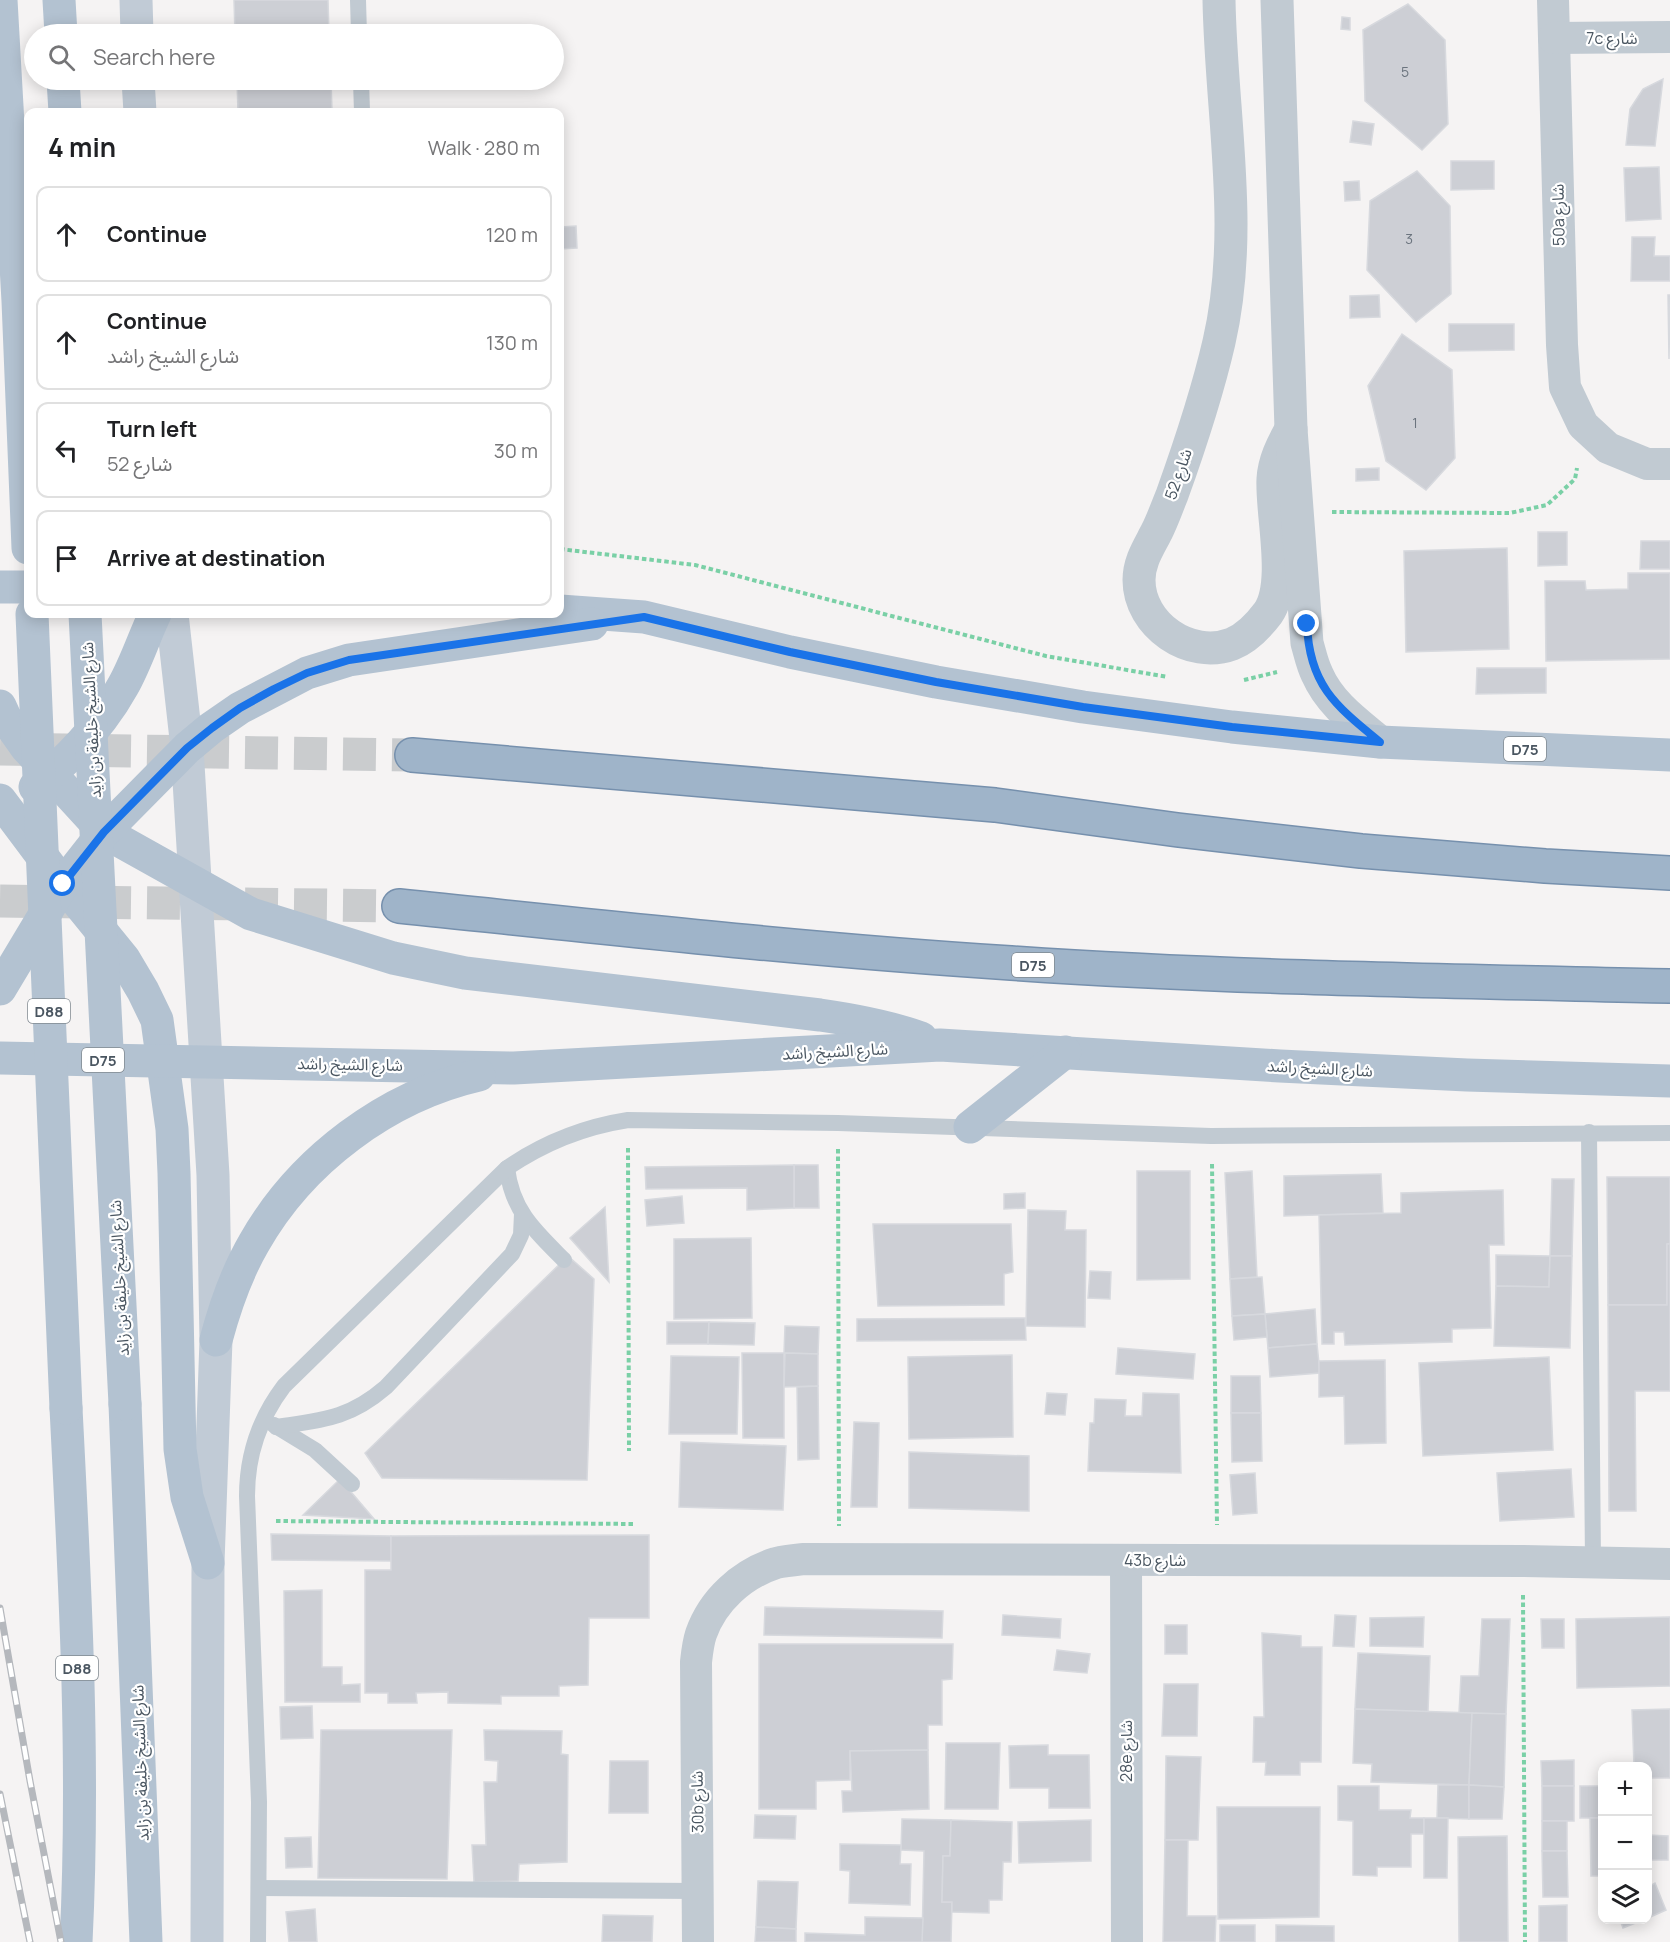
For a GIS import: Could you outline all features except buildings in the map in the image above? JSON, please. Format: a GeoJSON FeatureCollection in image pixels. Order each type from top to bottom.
{"type":"FeatureCollection","features":[{"type":"Feature","properties":{"kind":"highway"},"geometry":{"type":"LineString","coordinates":[[412,755],[995,805],[1178,830],[1361,851],[1545,866],[1670,873]]}},
{"type":"Feature","properties":{"kind":"highway","name":"D75"},"geometry":{"type":"LineString","coordinates":[[399,906],[832,950],[1009,963],[1176,973],[1670,986]]}},
{"type":"Feature","properties":{"kind":"main road"},"geometry":{"type":"LineString","coordinates":[[1,0],[24,449]]}},
{"type":"Feature","properties":{"kind":"main road"},"geometry":{"type":"LineString","coordinates":[[59,0],[60,24]]}},
{"type":"Feature","properties":{"kind":"main road"},"geometry":{"type":"LineString","coordinates":[[136,0],[137,24]]}},
{"type":"Feature","properties":{"kind":"main road"},"geometry":{"type":"LineString","coordinates":[[63,90],[64,108]]}},
{"type":"Feature","properties":{"kind":"main road"},"geometry":{"type":"LineString","coordinates":[[139,90],[140,108]]}},
{"type":"Feature","properties":{"kind":"main road"},"geometry":{"type":"LineString","coordinates":[[0,587],[24,587]]}},
{"type":"Feature","properties":{"kind":"main road"},"geometry":{"type":"LineString","coordinates":[[564,589],[596,595],[644,617]]}},
{"type":"Feature","properties":{"kind":"main road","name":"D75"},"geometry":{"type":"LineString","coordinates":[[564,611],[644,617],[790,652],[993,691],[1083,707],[1232,727],[1380,742],[1670,755]]}},
{"type":"Feature","properties":{"kind":"main road"},"geometry":{"type":"LineString","coordinates":[[0,989],[63,884],[104,832],[187,748],[240,708],[307,673],[349,660],[644,617]]}},
{"type":"Feature","properties":{"kind":"main road","name":"D88"},"geometry":{"type":"LineString","coordinates":[[32,618],[75,1582],[80,1757],[77,1936]]}},
{"type":"Feature","properties":{"kind":"main road","name":"شارع الشيخ خليفة بن زايد"},"geometry":{"type":"LineString","coordinates":[[85,618],[126,1416],[146,1931]]}},
{"type":"Feature","properties":{"kind":"main road"},"geometry":{"type":"LineString","coordinates":[[153,618],[123,685],[92,732],[51,775],[3,809],[124,959],[157,1020],[172,1129],[180,1449],[187,1497],[208,1563]]}},
{"type":"Feature","properties":{"kind":"main road"},"geometry":{"type":"LineString","coordinates":[[172,618],[187,748],[212,1151],[216,1340],[208,1563],[207,1942]]}},
{"type":"Feature","properties":{"kind":"main road"},"geometry":{"type":"LineString","coordinates":[[0,706],[26,747],[104,832],[251,914],[393,958],[465,973],[860,1021],[899,1030],[940,1045]]}},
{"type":"Feature","properties":{"kind":"main road","name":"شارع الشيخ راشد"},"geometry":{"type":"LineString","coordinates":[[0,1058],[514,1068],[940,1045],[1338,1069],[1670,1081]]}},
{"type":"Feature","properties":{"kind":"main road"},"geometry":{"type":"LineString","coordinates":[[970,1127],[1065,1052]]}},
{"type":"Feature","properties":{"kind":"main road"},"geometry":{"type":"LineString","coordinates":[[216,1340],[225,1306],[254,1242],[273,1212],[296,1184],[332,1149],[373,1120],[417,1096],[465,1079],[514,1068]]}},
{"type":"Feature","properties":{"kind":"street","name":"شارع 52"},"geometry":{"type":"LineString","coordinates":[[1219,0],[1232,202],[1230,272],[1219,341],[1201,409],[1158,530],[1144,555],[1139,580],[1144,606],[1159,627],[1180,642],[1205,648],[1231,644],[1253,631],[1270,610],[1276,592],[1278,564],[1273,479],[1282,445],[1291,429]]}},
{"type":"Feature","properties":{"kind":"street","name":"شارع 52"},"geometry":{"type":"LineString","coordinates":[[1277,0],[1291,429],[1307,643],[1315,671],[1337,706],[1380,742]]}},
{"type":"Feature","properties":{"kind":"street","name":"50a شارع"},"geometry":{"type":"LineString","coordinates":[[1553,0],[1562,345],[1565,387],[1583,425]]}},
{"type":"Feature","properties":{"kind":"street","name":"7c شارع"},"geometry":{"type":"LineString","coordinates":[[1554,38],[1670,38]]}},
{"type":"Feature","properties":{"kind":"street"},"geometry":{"type":"LineString","coordinates":[[1583,425],[1608,448],[1647,465],[1670,464]]}},
{"type":"Feature","properties":{"kind":"street","name":"43b شارع"},"geometry":{"type":"LineString","coordinates":[[696,1662],[701,1635],[712,1610],[730,1589],[752,1573],[777,1563],[804,1559],[1523,1561],[1670,1564]]}},
{"type":"Feature","properties":{"kind":"street","name":"28e شارع"},"geometry":{"type":"LineString","coordinates":[[1126,1560],[1127,1942]]}},
{"type":"Feature","properties":{"kind":"street","name":"30b شارع"},"geometry":{"type":"LineString","coordinates":[[696,1662],[698,1942]]}},
{"type":"Feature","properties":{"kind":"lane"},"geometry":{"type":"LineString","coordinates":[[358,0],[359,24]]}},
{"type":"Feature","properties":{"kind":"lane"},"geometry":{"type":"LineString","coordinates":[[361,90],[362,108]]}},
{"type":"Feature","properties":{"kind":"lane"},"geometry":{"type":"LineString","coordinates":[[258,1942],[256,1716],[247,1477],[255,1438],[269,1423],[272,1402],[284,1386],[507,1168],[548,1143],[601,1124],[628,1120],[838,1123],[1211,1136],[1670,1133]]}},
{"type":"Feature","properties":{"kind":"lane"},"geometry":{"type":"LineString","coordinates":[[1589,1132],[1593,1562]]}},
{"type":"Feature","properties":{"kind":"lane"},"geometry":{"type":"LineString","coordinates":[[507,1168],[512,1193],[522,1214],[564,1260]]}},
{"type":"Feature","properties":{"kind":"lane"},"geometry":{"type":"LineString","coordinates":[[269,1423],[328,1419],[344,1414],[373,1398],[512,1254],[521,1234],[522,1214]]}},
{"type":"Feature","properties":{"kind":"lane"},"geometry":{"type":"LineString","coordinates":[[269,1423],[315,1450],[352,1484]]}},
{"type":"Feature","properties":{"kind":"lane"},"geometry":{"type":"LineString","coordinates":[[259,1888],[698,1891]]}},
{"type":"Feature","properties":{"kind":"path"},"geometry":{"type":"LineString","coordinates":[[1331,512],[1510,513],[1547,505],[1575,478],[1583,425]]}},
{"type":"Feature","properties":{"kind":"path"},"geometry":{"type":"LineString","coordinates":[[564,549],[695,565],[1046,656],[1174,678]]}},
{"type":"Feature","properties":{"kind":"path"},"geometry":{"type":"LineString","coordinates":[[1242,681],[1282,670]]}},
{"type":"Feature","properties":{"kind":"path"},"geometry":{"type":"LineString","coordinates":[[628,1120],[629,1451]]}},
{"type":"Feature","properties":{"kind":"path"},"geometry":{"type":"LineString","coordinates":[[838,1123],[839,1559]]}},
{"type":"Feature","properties":{"kind":"path"},"geometry":{"type":"LineString","coordinates":[[1211,1136],[1218,1560]]}},
{"type":"Feature","properties":{"kind":"path"},"geometry":{"type":"LineString","coordinates":[[248,1521],[633,1524]]}},
{"type":"Feature","properties":{"kind":"path"},"geometry":{"type":"LineString","coordinates":[[1523,1561],[1525,1942]]}},
{"type":"Feature","properties":{"kind":"tunnel"},"geometry":{"type":"LineString","coordinates":[[0,749],[412,755]]}},
{"type":"Feature","properties":{"kind":"tunnel"},"geometry":{"type":"LineString","coordinates":[[0,901],[399,906]]}},
{"type":"Feature","properties":{"kind":"railway"},"geometry":{"type":"LineString","coordinates":[[0,1608],[61,1942]]}},
{"type":"Feature","properties":{"kind":"railway"},"geometry":{"type":"LineString","coordinates":[[0,1794],[30,1942]]}},
{"type":"Feature","properties":{"kind":"route"},"geometry":{"type":"LineString","coordinates":[[63,884],[104,832],[187,748],[212,728],[240,708],[274,689],[307,673],[349,660],[644,617],[790,652],[936,682],[1083,707],[1232,727],[1380,742],[1337,706],[1321,683],[1307,643],[1307,624]]}}]}
